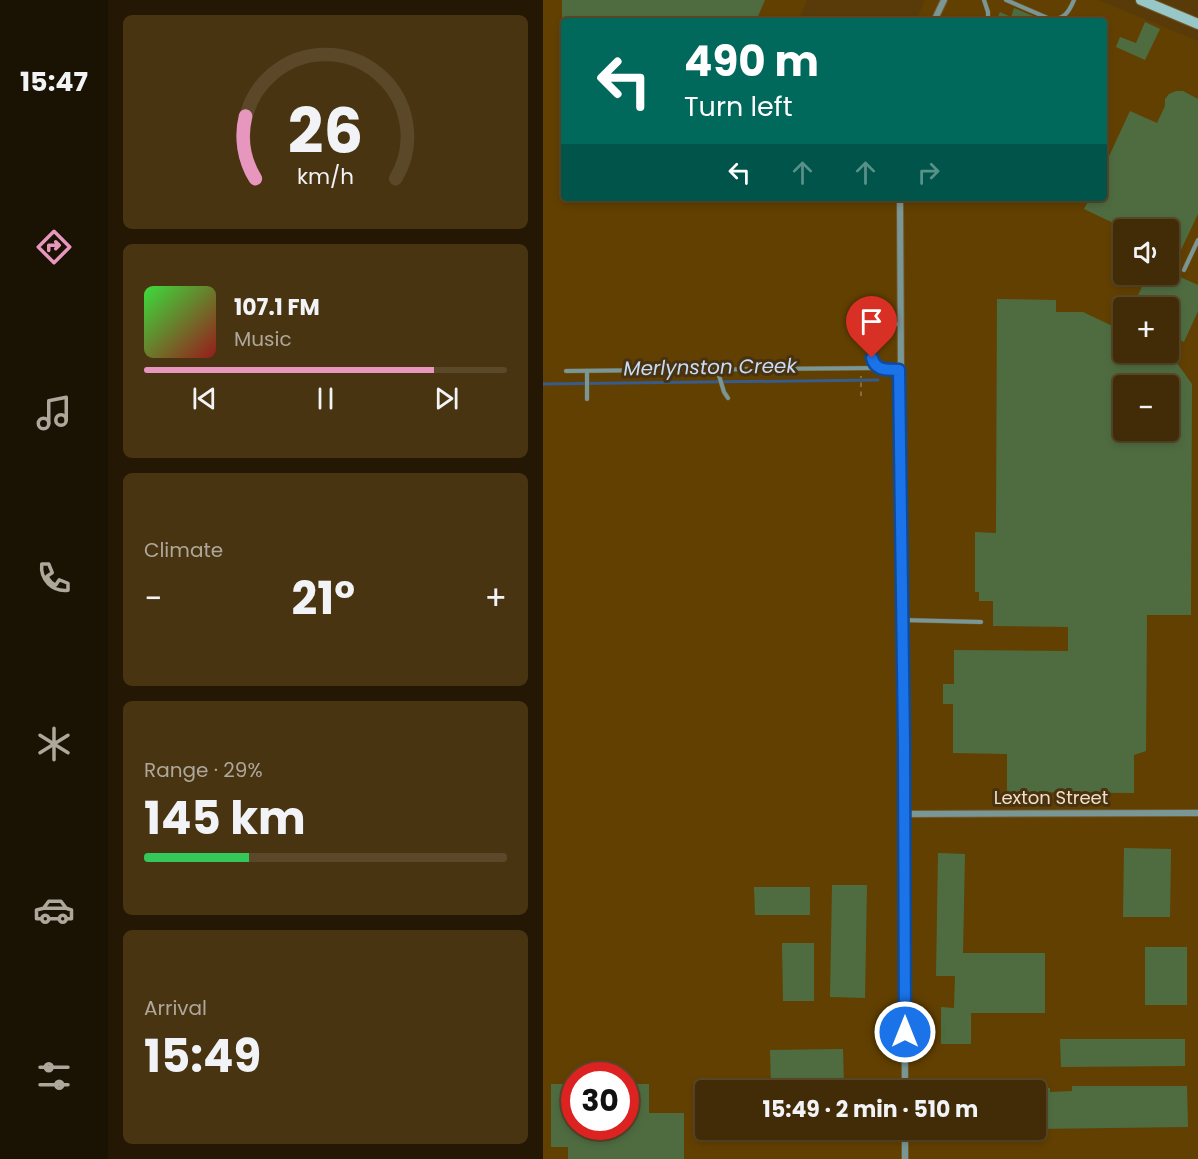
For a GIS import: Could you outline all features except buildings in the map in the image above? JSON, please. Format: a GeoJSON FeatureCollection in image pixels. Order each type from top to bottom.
{"type":"FeatureCollection","features":[{"type":"Feature","properties":{"kind":"main road"},"geometry":{"type":"LineString","coordinates":[[1141,0],[1198,24]]}},
{"type":"Feature","properties":{"kind":"street"},"geometry":{"type":"LineString","coordinates":[[936,18],[944,0]]}},
{"type":"Feature","properties":{"kind":"street"},"geometry":{"type":"LineString","coordinates":[[900,201],[899,370],[905,1080]]}},
{"type":"Feature","properties":{"kind":"street","name":"Lexton Street"},"geometry":{"type":"LineString","coordinates":[[904,814],[1198,813]]}},
{"type":"Feature","properties":{"kind":"street"},"geometry":{"type":"LineString","coordinates":[[905,1140],[905,1159]]}},
{"type":"Feature","properties":{"kind":"lane"},"geometry":{"type":"LineString","coordinates":[[984,0],[988,18]]}},
{"type":"Feature","properties":{"kind":"lane"},"geometry":{"type":"LineString","coordinates":[[1006,0],[1048,18]]}},
{"type":"Feature","properties":{"kind":"lane"},"geometry":{"type":"LineString","coordinates":[[1063,18],[1074,0]]}},
{"type":"Feature","properties":{"kind":"lane"},"geometry":{"type":"LineString","coordinates":[[1184,270],[1198,240]]}},
{"type":"Feature","properties":{"kind":"lane"},"geometry":{"type":"LineString","coordinates":[[879,368],[873,364],[872,358],[873,327],[882,324],[900,324]]}},
{"type":"Feature","properties":{"kind":"lane"},"geometry":{"type":"LineString","coordinates":[[566,371],[879,368],[899,370]]}},
{"type":"Feature","properties":{"kind":"lane"},"geometry":{"type":"LineString","coordinates":[[717,369],[728,398]]}},
{"type":"Feature","properties":{"kind":"lane"},"geometry":{"type":"LineString","coordinates":[[587,371],[587,399]]}},
{"type":"Feature","properties":{"kind":"lane"},"geometry":{"type":"LineString","coordinates":[[902,620],[981,622]]}},
{"type":"Feature","properties":{"kind":"path"},"geometry":{"type":"LineString","coordinates":[[861,374],[861,396]]}},
{"type":"Feature","properties":{"kind":"shaded area"},"geometry":{"type":"Polygon","coordinates":[[[543,0],[807,0],[799,18],[561,18],[561,201],[1107,201],[1107,18],[917,18],[925,0],[1098,0],[1198,41],[1198,1159],[543,1159],[543,0]]]}},
{"type":"Feature","properties":{"kind":"waterway","name":"Merlynston Creek"},"geometry":{"type":"LineString","coordinates":[[543,384],[878,380]]}},
{"type":"Feature","properties":{"kind":"route"},"geometry":{"type":"LineString","coordinates":[[872,358],[873,364],[879,368],[899,370],[905,1032]]}}]}
